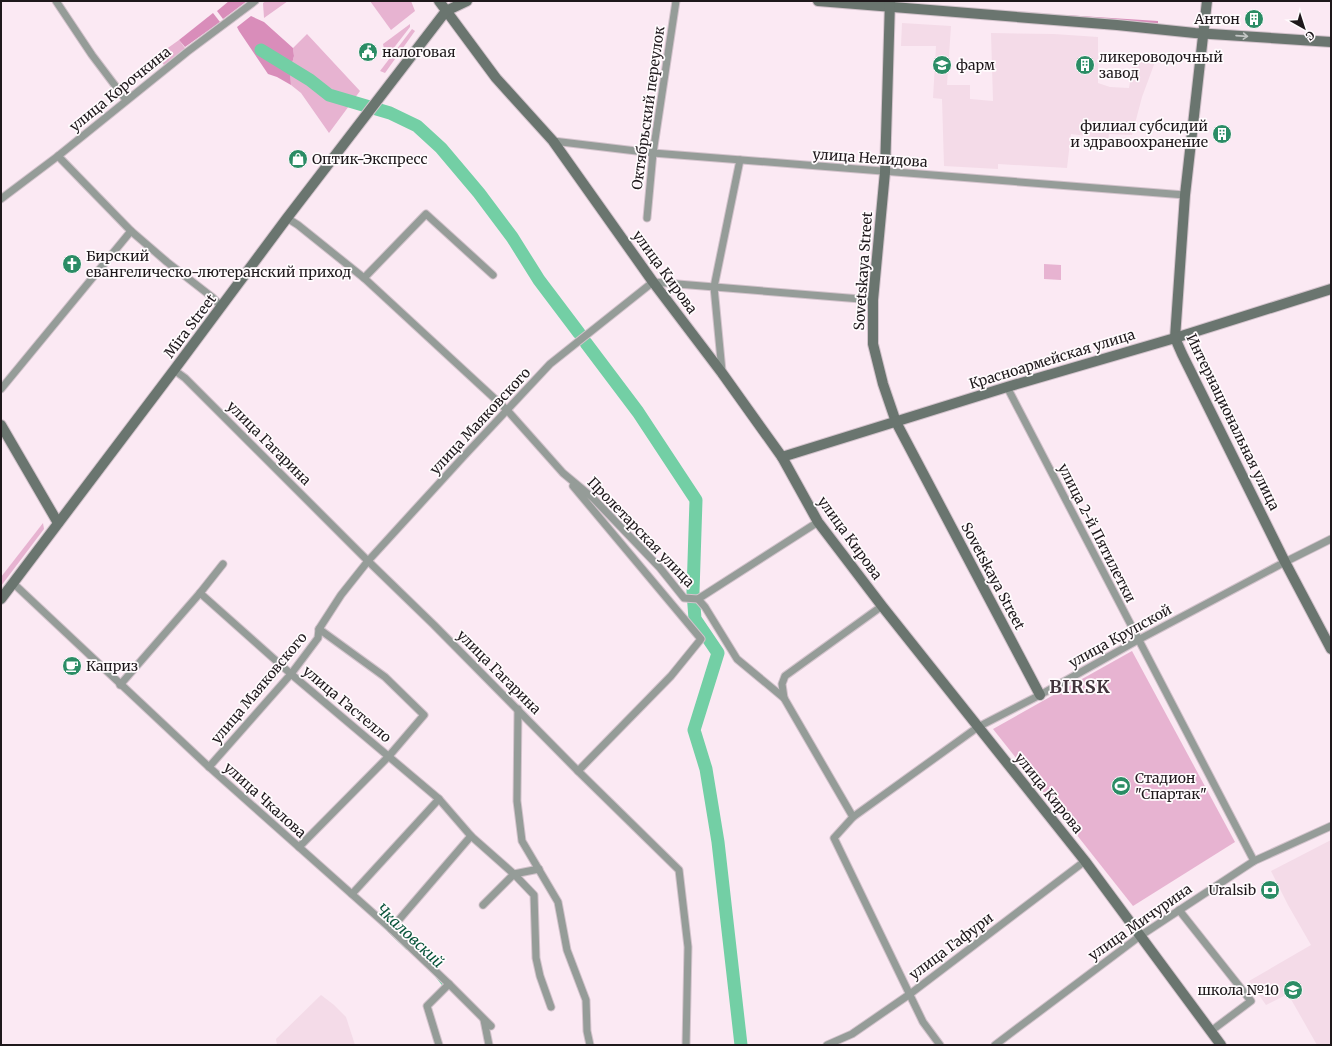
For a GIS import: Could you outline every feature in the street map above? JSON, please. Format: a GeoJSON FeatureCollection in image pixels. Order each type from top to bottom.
{"type":"FeatureCollection","features":[{"type":"Feature","properties":{"kind":"street"},"geometry":{"type":"LineString","coordinates":[[56,1],[92,55],[126,100]]}},
{"type":"Feature","properties":{"kind":"street","name":"улица Корочкина"},"geometry":{"type":"LineString","coordinates":[[1,199],[58,156],[126,100],[255,1]]}},
{"type":"Feature","properties":{"kind":"street","name":"улица Кирова"},"geometry":{"type":"LineString","coordinates":[[439,1],[496,78],[553,141],[654,282],[722,372],[782,457],[818,522],[882,606],[1085,861],[1221,1045]]}},
{"type":"Feature","properties":{"kind":"street","name":"Mira Street"},"geometry":{"type":"LineString","coordinates":[[1,599],[222,307],[287,218],[446,11],[467,1]]}},
{"type":"Feature","properties":{"kind":"street","name":"Октябрьский переулок"},"geometry":{"type":"LineString","coordinates":[[647,218],[653,154],[676,1]]}},
{"type":"Feature","properties":{"kind":"street"},"geometry":{"type":"LineString","coordinates":[[818,1],[891,4],[1203,34],[1331,42]]}},
{"type":"Feature","properties":{"kind":"street","name":"Интернациональная улица"},"geometry":{"type":"LineString","coordinates":[[1207,1],[1185,195],[1175,338],[1285,562],[1331,649]]}},
{"type":"Feature","properties":{"kind":"street","name":"Sovetskaya Street"},"geometry":{"type":"LineString","coordinates":[[891,4],[885,172],[873,300],[873,344],[883,384],[896,422],[1040,695]]}},
{"type":"Feature","properties":{"kind":"street","name":"улица Нелидова"},"geometry":{"type":"LineString","coordinates":[[553,141],[653,154],[1185,195]]}},
{"type":"Feature","properties":{"kind":"street"},"geometry":{"type":"LineString","coordinates":[[58,156],[132,231],[222,307]]}},
{"type":"Feature","properties":{"kind":"street"},"geometry":{"type":"LineString","coordinates":[[722,372],[714,287],[740,160]]}},
{"type":"Feature","properties":{"kind":"street"},"geometry":{"type":"LineString","coordinates":[[364,278],[426,214],[494,274]]}},
{"type":"Feature","properties":{"kind":"street","name":"Пролетарская улица"},"geometry":{"type":"LineString","coordinates":[[287,218],[298,225],[364,278],[507,410],[563,473],[701,639],[671,676],[578,771]]}},
{"type":"Feature","properties":{"kind":"street"},"geometry":{"type":"LineString","coordinates":[[1,389],[132,231]]}},
{"type":"Feature","properties":{"kind":"street"},"geometry":{"type":"LineString","coordinates":[[654,282],[873,300]]}},
{"type":"Feature","properties":{"kind":"street","name":"улица Маяковского"},"geometry":{"type":"LineString","coordinates":[[209,767],[291,674],[318,638],[319,629],[341,595],[368,561],[550,364],[654,282]]}},
{"type":"Feature","properties":{"kind":"street","name":"Красноармейская улица"},"geometry":{"type":"LineString","coordinates":[[782,457],[1007,387],[1175,338],[1331,289]]}},
{"type":"Feature","properties":{"kind":"street","name":"улица Гагарина"},"geometry":{"type":"LineString","coordinates":[[174,370],[191,383],[518,709],[578,771],[679,870],[688,947],[688,1037],[686,1045]]}},
{"type":"Feature","properties":{"kind":"street","name":"улица 2-й Пятилетки"},"geometry":{"type":"LineString","coordinates":[[1007,387],[1254,861]]}},
{"type":"Feature","properties":{"kind":"street"},"geometry":{"type":"LineString","coordinates":[[1,425],[58,524]]}},
{"type":"Feature","properties":{"kind":"street","name":"Пролетарская улица"},"geometry":{"type":"LineString","coordinates":[[563,473],[594,498],[660,568],[684,598],[698,599],[705,607],[738,659],[784,698],[853,817]]}},
{"type":"Feature","properties":{"kind":"street"},"geometry":{"type":"LineString","coordinates":[[698,599],[818,522]]}},
{"type":"Feature","properties":{"kind":"street","name":"улица Крупской"},"geometry":{"type":"LineString","coordinates":[[910,994],[834,838],[853,817],[978,727],[1040,695],[1138,640],[1331,539]]}},
{"type":"Feature","properties":{"kind":"street"},"geometry":{"type":"LineString","coordinates":[[120,685],[200,593],[223,564]]}},
{"type":"Feature","properties":{"kind":"street","name":"улица Чкалова"},"geometry":{"type":"LineString","coordinates":[[13,583],[209,767],[391,928],[491,1026]]}},
{"type":"Feature","properties":{"kind":"street","name":"улица Гастелло"},"geometry":{"type":"LineString","coordinates":[[200,593],[291,674],[439,799],[471,836],[514,874],[534,895],[536,958],[540,976],[551,1007]]}},
{"type":"Feature","properties":{"kind":"street"},"geometry":{"type":"LineString","coordinates":[[784,698],[782,684],[785,676],[882,606]]}},
{"type":"Feature","properties":{"kind":"street","name":"улица Гастелло"},"geometry":{"type":"LineString","coordinates":[[319,629],[385,677],[424,715],[389,756]]}},
{"type":"Feature","properties":{"kind":"street"},"geometry":{"type":"LineString","coordinates":[[518,709],[517,801],[522,841],[540,869],[558,902],[567,950],[586,1000],[587,1031],[590,1045]]}},
{"type":"Feature","properties":{"kind":"street"},"geometry":{"type":"LineString","coordinates":[[298,847],[389,756]]}},
{"type":"Feature","properties":{"kind":"street"},"geometry":{"type":"LineString","coordinates":[[352,894],[439,799]]}},
{"type":"Feature","properties":{"kind":"street","name":"улица Мичурина"},"geometry":{"type":"LineString","coordinates":[[996,1045],[1140,936],[1179,910],[1254,861],[1331,826]]}},
{"type":"Feature","properties":{"kind":"street"},"geometry":{"type":"LineString","coordinates":[[391,928],[471,836]]}},
{"type":"Feature","properties":{"kind":"street","name":"улица Гафури"},"geometry":{"type":"LineString","coordinates":[[828,1045],[852,1034],[910,994],[1085,861]]}},
{"type":"Feature","properties":{"kind":"street"},"geometry":{"type":"LineString","coordinates":[[483,905],[514,874],[540,869]]}},
{"type":"Feature","properties":{"kind":"street"},"geometry":{"type":"LineString","coordinates":[[1179,910],[1251,1000],[1211,1031]]}},
{"type":"Feature","properties":{"kind":"street"},"geometry":{"type":"LineString","coordinates":[[439,1045],[427,1006],[449,984]]}},
{"type":"Feature","properties":{"kind":"street"},"geometry":{"type":"LineString","coordinates":[[910,994],[923,1022],[940,1045]]}},
{"type":"Feature","properties":{"kind":"street"},"geometry":{"type":"LineString","coordinates":[[484,1018],[489,1045]]}},
{"type":"Feature","properties":{"kind":"shaded area"},"geometry":{"type":"Polygon","coordinates":[[[229,1],[247,1],[223,19],[217,11],[229,1]]]}},
{"type":"Feature","properties":{"kind":"shaded area"},"geometry":{"type":"Polygon","coordinates":[[[266,1],[288,1],[264,18],[263,3],[266,1]]]}},
{"type":"Feature","properties":{"kind":"shaded area"},"geometry":{"type":"Polygon","coordinates":[[[370,1],[411,1],[415,11],[391,30],[370,1]]]}},
{"type":"Feature","properties":{"kind":"shaded area"},"geometry":{"type":"Polygon","coordinates":[[[213,13],[220,22],[185,47],[179,40],[213,13]]]}},
{"type":"Feature","properties":{"kind":"shaded area"},"geometry":{"type":"Polygon","coordinates":[[[1065,15],[1158,21],[1158,25],[1065,19],[1065,15]]]}},
{"type":"Feature","properties":{"kind":"shaded area"},"geometry":{"type":"Polygon","coordinates":[[[251,16],[264,22],[293,48],[294,56],[290,71],[291,85],[268,74],[239,31],[237,27],[251,16]]]}},
{"type":"Feature","properties":{"kind":"shaded area"},"geometry":{"type":"Polygon","coordinates":[[[902,23],[951,26],[947,85],[970,85],[970,99],[993,101],[991,33],[1054,34],[1098,37],[1098,83],[1110,87],[1129,88],[1133,62],[1155,62],[1142,97],[1132,135],[1109,134],[1108,146],[1093,145],[1093,137],[1071,134],[1067,168],[998,164],[998,169],[944,166],[942,99],[933,98],[936,46],[901,46],[902,23]]]}},
{"type":"Feature","properties":{"kind":"shaded area"},"geometry":{"type":"Polygon","coordinates":[[[410,24],[410,27],[386,58],[383,44],[410,24]]]}},
{"type":"Feature","properties":{"kind":"shaded area"},"geometry":{"type":"Polygon","coordinates":[[[412,29],[415,31],[385,73],[380,71],[412,29]]]}},
{"type":"Feature","properties":{"kind":"shaded area"},"geometry":{"type":"Polygon","coordinates":[[[307,34],[360,91],[329,133],[301,93],[291,85],[290,71],[294,56],[293,48],[307,34]]]}},
{"type":"Feature","properties":{"kind":"shaded area"},"geometry":{"type":"Polygon","coordinates":[[[179,40],[185,48],[164,65],[160,60],[167,55],[165,50],[179,40]]]}},
{"type":"Feature","properties":{"kind":"shaded area"},"geometry":{"type":"Polygon","coordinates":[[[1044,264],[1061,265],[1061,280],[1044,279],[1044,264]]]}},
{"type":"Feature","properties":{"kind":"shaded area"},"geometry":{"type":"Polygon","coordinates":[[[43,523],[44,529],[1,586],[1,577],[43,523]]]}},
{"type":"Feature","properties":{"kind":"shaded area","name":"Стадион \"Спартак\""},"geometry":{"type":"Polygon","coordinates":[[[1132,651],[1235,842],[1133,906],[993,729],[1132,651]]]}},
{"type":"Feature","properties":{"kind":"shaded area"},"geometry":{"type":"Polygon","coordinates":[[[1331,840],[1331,1045],[1317,1045],[1288,994],[1266,1005],[1249,981],[1311,945],[1288,905],[1271,871],[1331,840]]]}},
{"type":"Feature","properties":{"kind":"shaded area"},"geometry":{"type":"Polygon","coordinates":[[[321,995],[346,1017],[355,1045],[277,1045],[276,1039],[321,995]]]}},
{"type":"Feature","properties":{"kind":"waterway"},"geometry":{"type":"LineString","coordinates":[[261,50],[310,80],[329,95],[390,113],[417,126],[441,148],[479,193],[512,237],[539,280],[579,333]]}},
{"type":"Feature","properties":{"kind":"waterway"},"geometry":{"type":"LineString","coordinates":[[586,343],[638,412],[696,500],[693,592],[695,619],[718,653],[694,730],[706,769],[718,842],[741,1045]]}},
{"type":"Feature","properties":{"kind":"waterway","name":"Чкаловский"},"geometry":{"type":"LineString","coordinates":[[381,924],[407,949]]}},
{"type":"Feature","properties":{"kind":"waterway","name":"Чкаловский"},"geometry":{"type":"LineString","coordinates":[[436,976],[443,985],[442,988]]}},
{"type":"Feature","properties":{"kind":"place","name":"Антон"},"geometry":{"type":"Point","coordinates":[1254,19]}},
{"type":"Feature","properties":{"kind":"place","name":"налоговая"},"geometry":{"type":"Point","coordinates":[368,52]}},
{"type":"Feature","properties":{"kind":"place","name":"фарм"},"geometry":{"type":"Point","coordinates":[942,65]}},
{"type":"Feature","properties":{"kind":"place","name":"ликероводочный завод"},"geometry":{"type":"Point","coordinates":[1085,65]}},
{"type":"Feature","properties":{"kind":"place","name":"филиал субсидий и здравоохранение"},"geometry":{"type":"Point","coordinates":[1222,134]}},
{"type":"Feature","properties":{"kind":"place","name":"Оптик-Экспресс"},"geometry":{"type":"Point","coordinates":[298,159]}},
{"type":"Feature","properties":{"kind":"place","name":"Бирский евангелическо-лютеранский приход"},"geometry":{"type":"Point","coordinates":[72,264]}},
{"type":"Feature","properties":{"kind":"place","name":"Каприз"},"geometry":{"type":"Point","coordinates":[72,666]}},
{"type":"Feature","properties":{"kind":"place","name":"Стадион \"Спартак\""},"geometry":{"type":"Point","coordinates":[1121,786]}},
{"type":"Feature","properties":{"kind":"place","name":"Uralsib"},"geometry":{"type":"Point","coordinates":[1270,890]}},
{"type":"Feature","properties":{"kind":"place","name":"школа №10"},"geometry":{"type":"Point","coordinates":[1293,990]}},
{"type":"Feature","properties":{"kind":"district","name":"BIRSK"},"geometry":{"type":"Point","coordinates":[1080,687]}}]}
